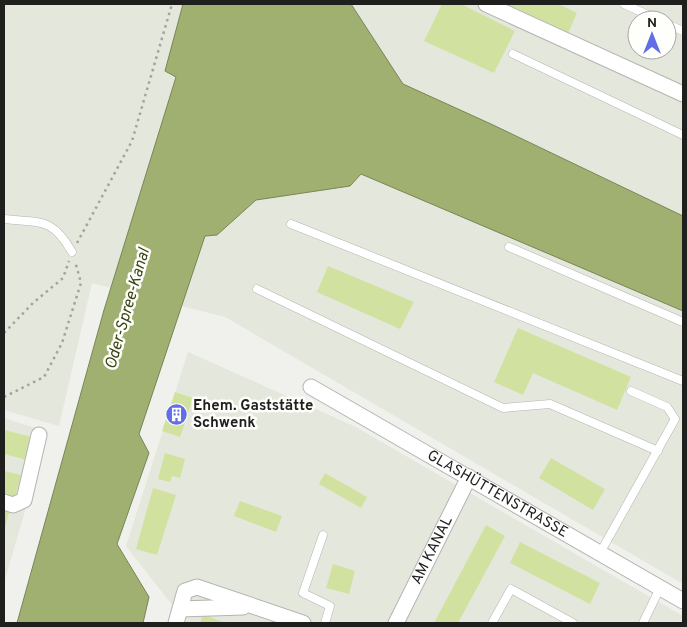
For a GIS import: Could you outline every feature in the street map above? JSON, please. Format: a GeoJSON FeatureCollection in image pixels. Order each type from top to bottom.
{"type":"FeatureCollection","features":[{"type":"Feature","properties":{"kind":"street"},"geometry":{"type":"LineString","coordinates":[[486,4],[683,94]]}},
{"type":"Feature","properties":{"kind":"street","name":"GLASHÜTTENSTRASSE"},"geometry":{"type":"LineString","coordinates":[[311,387],[683,601]]}},
{"type":"Feature","properties":{"kind":"street"},"geometry":{"type":"LineString","coordinates":[[4,502],[12,505],[24,500],[39,435]]}},
{"type":"Feature","properties":{"kind":"street","name":"AM KANAL"},"geometry":{"type":"LineString","coordinates":[[396,623],[469,477]]}},
{"type":"Feature","properties":{"kind":"street"},"geometry":{"type":"LineString","coordinates":[[252,606],[178,616],[185,591],[197,587],[303,623]]}},
{"type":"Feature","properties":{"kind":"lane"},"geometry":{"type":"LineString","coordinates":[[624,4],[637,10]]}},
{"type":"Feature","properties":{"kind":"lane"},"geometry":{"type":"LineString","coordinates":[[513,54],[683,135]]}},
{"type":"Feature","properties":{"kind":"lane"},"geometry":{"type":"LineString","coordinates":[[4,219],[48,224],[61,234],[72,252]]}},
{"type":"Feature","properties":{"kind":"lane"},"geometry":{"type":"LineString","coordinates":[[291,224],[683,381]]}},
{"type":"Feature","properties":{"kind":"lane"},"geometry":{"type":"LineString","coordinates":[[509,246],[683,322]]}},
{"type":"Feature","properties":{"kind":"lane"},"geometry":{"type":"LineString","coordinates":[[257,289],[503,408],[550,404],[658,451]]}},
{"type":"Feature","properties":{"kind":"lane"},"geometry":{"type":"LineString","coordinates":[[600,553],[676,419],[667,407],[631,392]]}},
{"type":"Feature","properties":{"kind":"lane"},"geometry":{"type":"LineString","coordinates":[[323,535],[303,593],[330,606],[325,623]]}},
{"type":"Feature","properties":{"kind":"lane"},"geometry":{"type":"LineString","coordinates":[[492,623],[511,588],[573,623]]}},
{"type":"Feature","properties":{"kind":"lane"},"geometry":{"type":"LineString","coordinates":[[643,623],[660,588]]}},
{"type":"Feature","properties":{"kind":"path"},"geometry":{"type":"LineString","coordinates":[[4,333],[33,303],[63,278],[72,252],[132,141],[172,4]]}},
{"type":"Feature","properties":{"kind":"path"},"geometry":{"type":"LineString","coordinates":[[4,397],[44,377],[62,343],[82,283],[72,252]]}},
{"type":"Feature","properties":{"kind":"shaded area"},"geometry":{"type":"Polygon","coordinates":[[[4,4],[683,4],[683,584],[225,317],[92,283],[59,426],[4,410],[4,4]]]}},
{"type":"Feature","properties":{"kind":"shaded area"},"geometry":{"type":"Polygon","coordinates":[[[188,352],[354,426],[683,616],[683,623],[182,623],[183,619],[126,546],[188,352]]]}},
{"type":"Feature","properties":{"kind":"shaded area"},"geometry":{"type":"Polygon","coordinates":[[[4,418],[48,432],[4,583],[4,418]]]}},
{"type":"Feature","properties":{"kind":"water","name":"Oder-Spree-Kanal"},"geometry":{"type":"Polygon","coordinates":[[[183,4],[351,4],[403,84],[683,216],[683,311],[361,174],[350,186],[256,200],[217,235],[205,236],[139,434],[149,453],[117,544],[149,597],[143,623],[17,623],[104,310],[176,77],[165,71],[183,4]]]}},
{"type":"Feature","properties":{"kind":"building"},"geometry":{"type":"Polygon","coordinates":[[[442,4],[461,4],[515,31],[494,73],[424,41],[442,4]]]}},
{"type":"Feature","properties":{"kind":"building"},"geometry":{"type":"Polygon","coordinates":[[[506,4],[558,4],[577,13],[568,33],[506,4]]]}},
{"type":"Feature","properties":{"kind":"building"},"geometry":{"type":"Polygon","coordinates":[[[328,266],[414,302],[400,329],[317,292],[328,266]]]}},
{"type":"Feature","properties":{"kind":"building"},"geometry":{"type":"Polygon","coordinates":[[[518,328],[631,377],[617,410],[533,373],[523,395],[494,382],[518,328]]]}},
{"type":"Feature","properties":{"kind":"building","name":"Ehem. Gaststätte Schwenk"},"geometry":{"type":"Polygon","coordinates":[[[175,392],[193,398],[180,437],[162,431],[175,392]]]}},
{"type":"Feature","properties":{"kind":"building"},"geometry":{"type":"Polygon","coordinates":[[[4,430],[32,437],[27,460],[4,454],[4,430]]]}},
{"type":"Feature","properties":{"kind":"building"},"geometry":{"type":"Polygon","coordinates":[[[165,453],[185,459],[180,478],[172,476],[170,482],[158,479],[165,453]]]}},
{"type":"Feature","properties":{"kind":"building"},"geometry":{"type":"Polygon","coordinates":[[[551,458],[605,489],[593,510],[539,478],[551,458]]]}},
{"type":"Feature","properties":{"kind":"building"},"geometry":{"type":"Polygon","coordinates":[[[4,471],[21,475],[15,498],[4,495],[4,471]]]}},
{"type":"Feature","properties":{"kind":"building"},"geometry":{"type":"Polygon","coordinates":[[[325,473],[367,497],[361,508],[319,484],[325,473]]]}},
{"type":"Feature","properties":{"kind":"building"},"geometry":{"type":"Polygon","coordinates":[[[153,488],[176,495],[157,555],[136,549],[153,488]]]}},
{"type":"Feature","properties":{"kind":"building"},"geometry":{"type":"Polygon","coordinates":[[[240,501],[282,516],[276,532],[234,516],[240,501]]]}},
{"type":"Feature","properties":{"kind":"building"},"geometry":{"type":"Polygon","coordinates":[[[4,511],[9,512],[4,532],[4,511]]]}},
{"type":"Feature","properties":{"kind":"building"},"geometry":{"type":"Polygon","coordinates":[[[486,525],[505,536],[458,623],[434,623],[486,525]]]}},
{"type":"Feature","properties":{"kind":"building"},"geometry":{"type":"Polygon","coordinates":[[[520,542],[600,583],[590,604],[510,563],[520,542]]]}},
{"type":"Feature","properties":{"kind":"building"},"geometry":{"type":"Polygon","coordinates":[[[333,564],[355,571],[349,594],[326,588],[333,564]]]}},
{"type":"Feature","properties":{"kind":"building"},"geometry":{"type":"Polygon","coordinates":[[[203,614],[225,623],[200,623],[203,614]]]}},
{"type":"Feature","properties":{"kind":"place","name":"Ehem. Gaststätte Schwenk"},"geometry":{"type":"Point","coordinates":[177,415]}}]}
